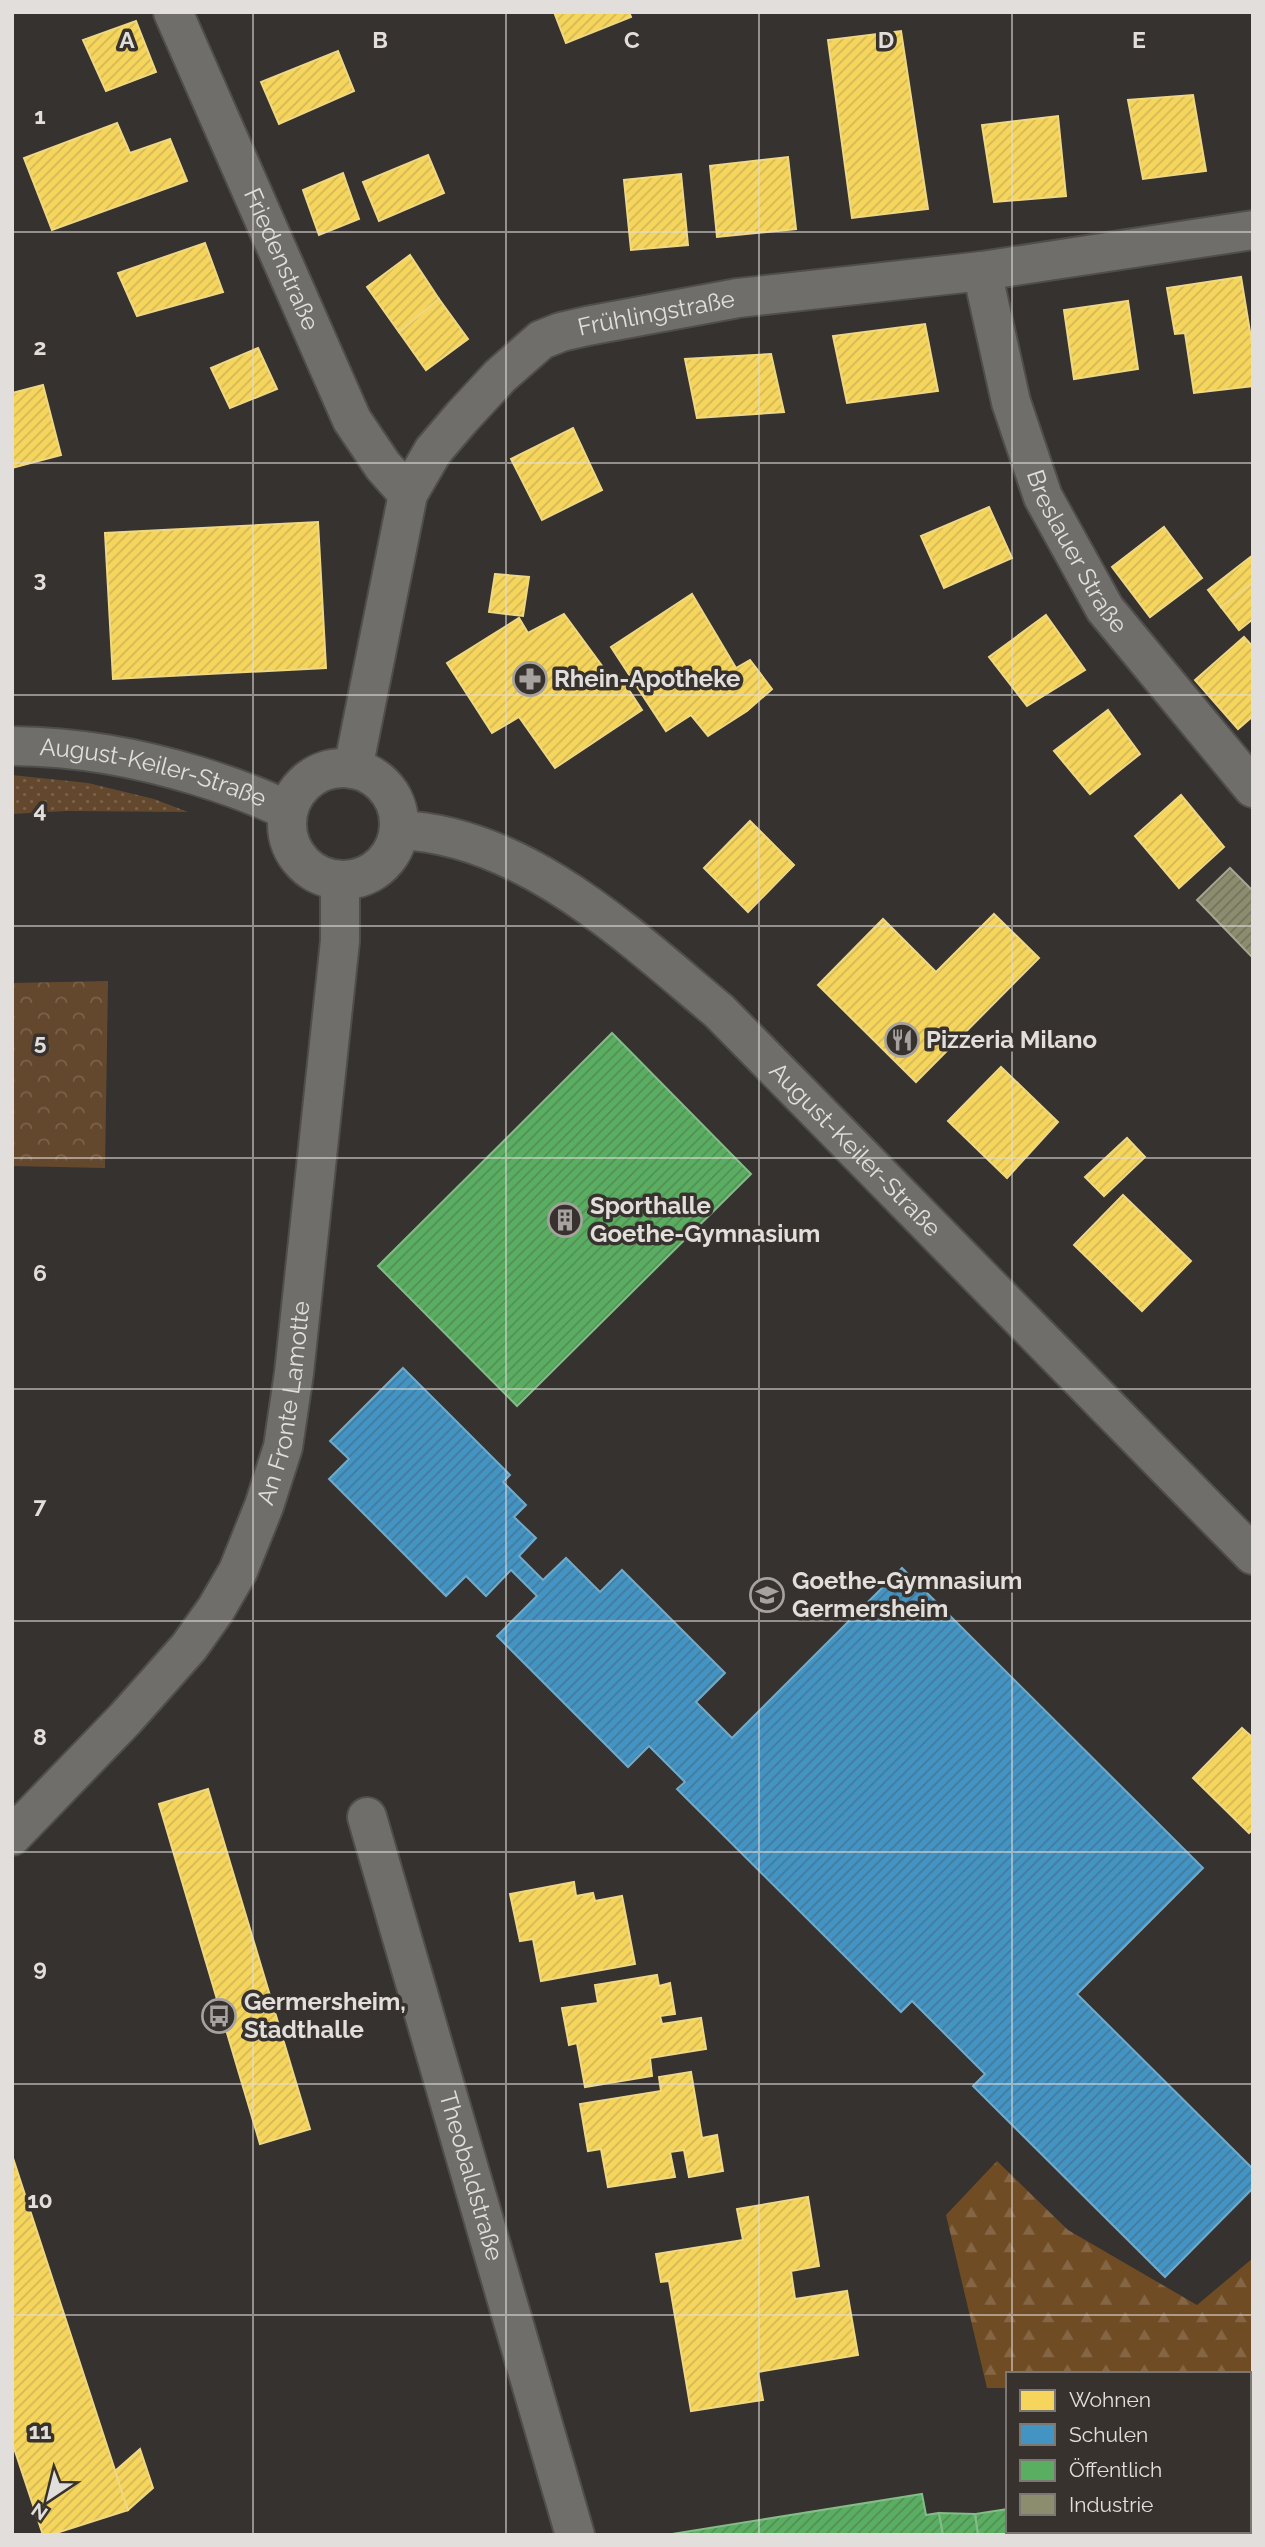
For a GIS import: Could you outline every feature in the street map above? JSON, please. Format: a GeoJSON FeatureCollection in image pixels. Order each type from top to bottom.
{"type":"FeatureCollection","features":[{"type":"Feature","properties":{"kind":"street","name":"Friedenstraße"},"geometry":{"type":"LineString","coordinates":[[173,12],[352,421],[383,466],[408,494]]}},
{"type":"Feature","properties":{"kind":"street","name":"Frühlingstraße"},"geometry":{"type":"LineString","coordinates":[[353,769],[408,494],[433,451],[500,376],[541,340],[561,332],[738,298],[982,271],[1253,230]]}},
{"type":"Feature","properties":{"kind":"street","name":"Breslauer Straße"},"geometry":{"type":"LineString","coordinates":[[982,271],[1011,402],[1043,497],[1105,609],[1253,788]]}},
{"type":"Feature","properties":{"kind":"street","name":"August-Keiler-Straße"},"geometry":{"type":"LineString","coordinates":[[12,746],[57,747],[145,760],[260,796],[288,811]]}},
{"type":"Feature","properties":{"kind":"street"},"geometry":{"type":"LineString","coordinates":[[336,768],[353,769],[368,774],[388,791],[399,813],[399,830],[395,847],[386,862],[357,879],[340,881],[310,870],[298,858],[290,843],[288,811],[295,795],[306,782],[320,773],[336,768]]}},
{"type":"Feature","properties":{"kind":"street","name":"August-Keiler-Straße"},"geometry":{"type":"LineString","coordinates":[[399,830],[453,838],[482,846],[537,873],[630,937],[719,1011],[1253,1555]]}},
{"type":"Feature","properties":{"kind":"street","name":"An Fronte Lamotte"},"geometry":{"type":"LineString","coordinates":[[12,1836],[190,1647],[238,1571],[264,1506],[283,1447],[294,1373],[339,955],[340,881]]}},
{"type":"Feature","properties":{"kind":"street","name":"Theobaldstraße"},"geometry":{"type":"LineString","coordinates":[[367,1817],[575,2535]]}},
{"type":"Feature","properties":{"kind":"green space"},"geometry":{"type":"Polygon","coordinates":[[[12,775],[88,783],[154,799],[188,812],[67,811],[12,814],[12,775]]]}},
{"type":"Feature","properties":{"kind":"green space"},"geometry":{"type":"Polygon","coordinates":[[[108,981],[105,1168],[12,1166],[12,983],[108,981]]]}},
{"type":"Feature","properties":{"kind":"green space"},"geometry":{"type":"Polygon","coordinates":[[[997,2161],[1068,2230],[1197,2305],[1253,2258],[1253,2410],[1251,2372],[1006,2372],[1006,2388],[987,2388],[946,2215],[997,2161]]]}},
{"type":"Feature","properties":{"kind":"building: Wohnen"},"geometry":{"type":"Polygon","coordinates":[[[554,12],[629,12],[631,17],[566,43],[554,12]]]}},
{"type":"Feature","properties":{"kind":"building: Wohnen"},"geometry":{"type":"Polygon","coordinates":[[[136,21],[156,72],[106,91],[83,40],[136,21]]]}},
{"type":"Feature","properties":{"kind":"building: Wohnen"},"geometry":{"type":"Polygon","coordinates":[[[901,31],[928,209],[852,218],[828,40],[901,31]]]}},
{"type":"Feature","properties":{"kind":"building: Wohnen"},"geometry":{"type":"Polygon","coordinates":[[[338,51],[354,91],[279,124],[261,82],[338,51]]]}},
{"type":"Feature","properties":{"kind":"building: Wohnen"},"geometry":{"type":"Polygon","coordinates":[[[1193,95],[1206,171],[1143,179],[1128,100],[1193,95]]]}},
{"type":"Feature","properties":{"kind":"building: Wohnen"},"geometry":{"type":"Polygon","coordinates":[[[1058,116],[1066,196],[994,202],[982,125],[1058,116]]]}},
{"type":"Feature","properties":{"kind":"building: Wohnen"},"geometry":{"type":"Polygon","coordinates":[[[117,123],[130,153],[170,139],[187,181],[52,230],[24,158],[117,123]]]}},
{"type":"Feature","properties":{"kind":"building: Wohnen"},"geometry":{"type":"Polygon","coordinates":[[[428,155],[444,193],[379,221],[363,182],[428,155]]]}},
{"type":"Feature","properties":{"kind":"building: Wohnen"},"geometry":{"type":"Polygon","coordinates":[[[788,157],[796,229],[717,237],[710,166],[788,157]]]}},
{"type":"Feature","properties":{"kind":"building: Wohnen"},"geometry":{"type":"Polygon","coordinates":[[[343,173],[359,219],[319,235],[303,190],[343,173]]]}},
{"type":"Feature","properties":{"kind":"building: Wohnen"},"geometry":{"type":"Polygon","coordinates":[[[681,174],[688,245],[631,250],[624,180],[681,174]]]}},
{"type":"Feature","properties":{"kind":"building: Wohnen"},"geometry":{"type":"Polygon","coordinates":[[[205,243],[223,292],[137,316],[118,273],[205,243]]]}},
{"type":"Feature","properties":{"kind":"building: Wohnen"},"geometry":{"type":"Polygon","coordinates":[[[410,255],[439,299],[399,332],[367,287],[410,255]]]}},
{"type":"Feature","properties":{"kind":"building: Wohnen"},"geometry":{"type":"Polygon","coordinates":[[[1241,277],[1253,350],[1253,386],[1194,393],[1185,333],[1175,334],[1167,288],[1241,277]]]}},
{"type":"Feature","properties":{"kind":"building: Wohnen"},"geometry":{"type":"Polygon","coordinates":[[[439,299],[468,339],[426,370],[399,332],[439,299]]]}},
{"type":"Feature","properties":{"kind":"building: Wohnen"},"geometry":{"type":"Polygon","coordinates":[[[1128,301],[1138,369],[1074,379],[1064,310],[1128,301]]]}},
{"type":"Feature","properties":{"kind":"building: Wohnen"},"geometry":{"type":"Polygon","coordinates":[[[925,324],[938,391],[847,403],[833,336],[925,324]]]}},
{"type":"Feature","properties":{"kind":"building: Wohnen"},"geometry":{"type":"Polygon","coordinates":[[[258,348],[277,389],[230,408],[211,368],[258,348]]]}},
{"type":"Feature","properties":{"kind":"building: Wohnen"},"geometry":{"type":"Polygon","coordinates":[[[771,354],[784,412],[697,418],[685,359],[771,354]]]}},
{"type":"Feature","properties":{"kind":"building: Wohnen"},"geometry":{"type":"Polygon","coordinates":[[[43,385],[61,455],[12,468],[12,393],[43,385]]]}},
{"type":"Feature","properties":{"kind":"building: Wohnen"},"geometry":{"type":"Polygon","coordinates":[[[573,428],[602,490],[542,520],[511,459],[573,428]]]}},
{"type":"Feature","properties":{"kind":"building: Wohnen"},"geometry":{"type":"Polygon","coordinates":[[[989,507],[1012,558],[944,588],[921,536],[989,507]]]}},
{"type":"Feature","properties":{"kind":"building: Wohnen"},"geometry":{"type":"Polygon","coordinates":[[[318,522],[326,668],[113,679],[105,533],[318,522]]]}},
{"type":"Feature","properties":{"kind":"building: Wohnen"},"geometry":{"type":"Polygon","coordinates":[[[1164,527],[1202,578],[1150,617],[1112,567],[1164,527]]]}},
{"type":"Feature","properties":{"kind":"building: Wohnen"},"geometry":{"type":"Polygon","coordinates":[[[1253,555],[1253,583],[1221,607],[1208,590],[1253,555]]]}},
{"type":"Feature","properties":{"kind":"building: Wohnen"},"geometry":{"type":"Polygon","coordinates":[[[495,574],[529,577],[523,616],[489,612],[495,574]]]}},
{"type":"Feature","properties":{"kind":"building: Wohnen"},"geometry":{"type":"Polygon","coordinates":[[[1253,583],[1253,619],[1239,630],[1221,607],[1253,583]]]}},
{"type":"Feature","properties":{"kind":"building: Wohnen"},"geometry":{"type":"Polygon","coordinates":[[[692,594],[736,668],[750,660],[772,689],[747,711],[708,736],[691,715],[666,731],[611,647],[692,594]]]}},
{"type":"Feature","properties":{"kind":"building: Wohnen"},"geometry":{"type":"Polygon","coordinates":[[[564,614],[611,678],[619,675],[642,710],[555,768],[519,717],[492,733],[447,663],[519,618],[528,633],[564,614]]]}},
{"type":"Feature","properties":{"kind":"building: Wohnen"},"geometry":{"type":"Polygon","coordinates":[[[1046,615],[1085,670],[1027,706],[989,657],[1046,615]]]}},
{"type":"Feature","properties":{"kind":"building: Wohnen"},"geometry":{"type":"Polygon","coordinates":[[[1244,637],[1253,647],[1253,716],[1238,729],[1195,680],[1244,637]]]}},
{"type":"Feature","properties":{"kind":"building: Wohnen"},"geometry":{"type":"Polygon","coordinates":[[[1108,710],[1140,754],[1090,794],[1054,751],[1108,710]]]}},
{"type":"Feature","properties":{"kind":"building: Wohnen"},"geometry":{"type":"Polygon","coordinates":[[[1181,795],[1224,847],[1179,888],[1135,836],[1181,795]]]}},
{"type":"Feature","properties":{"kind":"building: Wohnen"},"geometry":{"type":"Polygon","coordinates":[[[750,821],[794,865],[748,912],[704,868],[750,821]]]}},
{"type":"Feature","properties":{"kind":"building: Wohnen"},"geometry":{"type":"Polygon","coordinates":[[[994,914],[1039,958],[916,1082],[818,985],[883,919],[936,972],[994,914]]]}},
{"type":"Feature","properties":{"kind":"building: Wohnen"},"geometry":{"type":"Polygon","coordinates":[[[1001,1067],[1058,1122],[1007,1178],[948,1121],[1001,1067]]]}},
{"type":"Feature","properties":{"kind":"building: Wohnen"},"geometry":{"type":"Polygon","coordinates":[[[1127,1138],[1145,1157],[1104,1196],[1085,1177],[1127,1138]]]}},
{"type":"Feature","properties":{"kind":"building: Wohnen"},"geometry":{"type":"Polygon","coordinates":[[[1123,1195],[1191,1261],[1142,1311],[1074,1245],[1123,1195]]]}},
{"type":"Feature","properties":{"kind":"building: Wohnen"},"geometry":{"type":"Polygon","coordinates":[[[1242,1728],[1253,1738],[1253,1829],[1249,1833],[1193,1778],[1242,1728]]]}},
{"type":"Feature","properties":{"kind":"building: Wohnen"},"geometry":{"type":"Polygon","coordinates":[[[208,1789],[310,2129],[260,2144],[159,1804],[208,1789]]]}},
{"type":"Feature","properties":{"kind":"building: Wohnen"},"geometry":{"type":"Polygon","coordinates":[[[574,1882],[576,1896],[593,1893],[595,1901],[622,1896],[635,1964],[541,1981],[533,1939],[520,1941],[510,1894],[574,1882]]]}},
{"type":"Feature","properties":{"kind":"building: Wohnen"},"geometry":{"type":"Polygon","coordinates":[[[657,1975],[659,1986],[670,1983],[675,2014],[660,2016],[662,2024],[701,2018],[706,2049],[650,2058],[652,2076],[585,2087],[577,2043],[569,2045],[562,2008],[598,2003],[595,1985],[657,1975]]]}},
{"type":"Feature","properties":{"kind":"building: Wohnen"},"geometry":{"type":"Polygon","coordinates":[[[691,2072],[702,2138],[717,2135],[723,2171],[689,2177],[684,2150],[670,2152],[675,2177],[608,2187],[601,2149],[588,2151],[580,2104],[661,2091],[659,2077],[691,2072]]]}},
{"type":"Feature","properties":{"kind":"building: Wohnen"},"geometry":{"type":"Polygon","coordinates":[[[12,2155],[128,2510],[50,2535],[43,2535],[12,2442],[12,2155]]]}},
{"type":"Feature","properties":{"kind":"building: Wohnen"},"geometry":{"type":"Polygon","coordinates":[[[808,2197],[819,2266],[791,2271],[795,2299],[847,2291],[858,2355],[758,2372],[763,2400],[691,2411],[669,2281],[661,2282],[656,2254],[743,2240],[737,2209],[808,2197]]]}},
{"type":"Feature","properties":{"kind":"building: Wohnen"},"geometry":{"type":"Polygon","coordinates":[[[140,2449],[153,2488],[128,2510],[115,2471],[140,2449]]]}},
{"type":"Feature","properties":{"kind":"building: Schulen"},"geometry":{"type":"Polygon","coordinates":[[[403,1368],[510,1475],[503,1482],[526,1505],[514,1517],[536,1538],[519,1556],[543,1580],[566,1558],[600,1592],[622,1570],[725,1673],[696,1702],[732,1738],[902,1568],[1203,1868],[1077,1994],[1253,2169],[1253,2188],[1165,2277],[973,2086],[985,2074],[912,2001],[901,2012],[677,1789],[685,1782],[649,1746],[628,1767],[497,1636],[537,1596],[511,1570],[486,1596],[466,1576],[446,1596],[329,1479],[349,1459],[330,1441],[403,1368]]]}},
{"type":"Feature","properties":{"kind":"building: Öffentlich","name":"Sporthalle Goethe-Gymnasium"},"geometry":{"type":"Polygon","coordinates":[[[612,1033],[751,1174],[517,1406],[378,1266],[612,1033]]]}},
{"type":"Feature","properties":{"kind":"building: Öffentlich"},"geometry":{"type":"Polygon","coordinates":[[[1251,2470],[1253,2478],[1253,2535],[978,2535],[975,2514],[1006,2509],[1006,2533],[1251,2533],[1251,2470]]]}},
{"type":"Feature","properties":{"kind":"building: Öffentlich"},"geometry":{"type":"Polygon","coordinates":[[[922,2494],[926,2515],[939,2513],[943,2535],[666,2535],[922,2494]]]}},
{"type":"Feature","properties":{"kind":"building: Öffentlich"},"geometry":{"type":"Polygon","coordinates":[[[939,2513],[975,2514],[978,2535],[943,2535],[939,2513]]]}},
{"type":"Feature","properties":{"kind":"building: Industrie"},"geometry":{"type":"Polygon","coordinates":[[[1230,868],[1253,891],[1253,958],[1197,900],[1230,868]]]}},
{"type":"Feature","properties":{"kind":"place","name":"Rhein-Apotheke"},"geometry":{"type":"Point","coordinates":[530,679]}},
{"type":"Feature","properties":{"kind":"place","name":"Pizzeria Milano"},"geometry":{"type":"Point","coordinates":[902,1040]}},
{"type":"Feature","properties":{"kind":"place","name":"Sporthalle Goethe-Gymnasium"},"geometry":{"type":"Point","coordinates":[565,1220]}},
{"type":"Feature","properties":{"kind":"place","name":"Goethe-Gymnasium Germersheim"},"geometry":{"type":"Point","coordinates":[767,1595]}},
{"type":"Feature","properties":{"kind":"place","name":"Germersheim, Stadthalle"},"geometry":{"type":"Point","coordinates":[219,2016]}}]}
